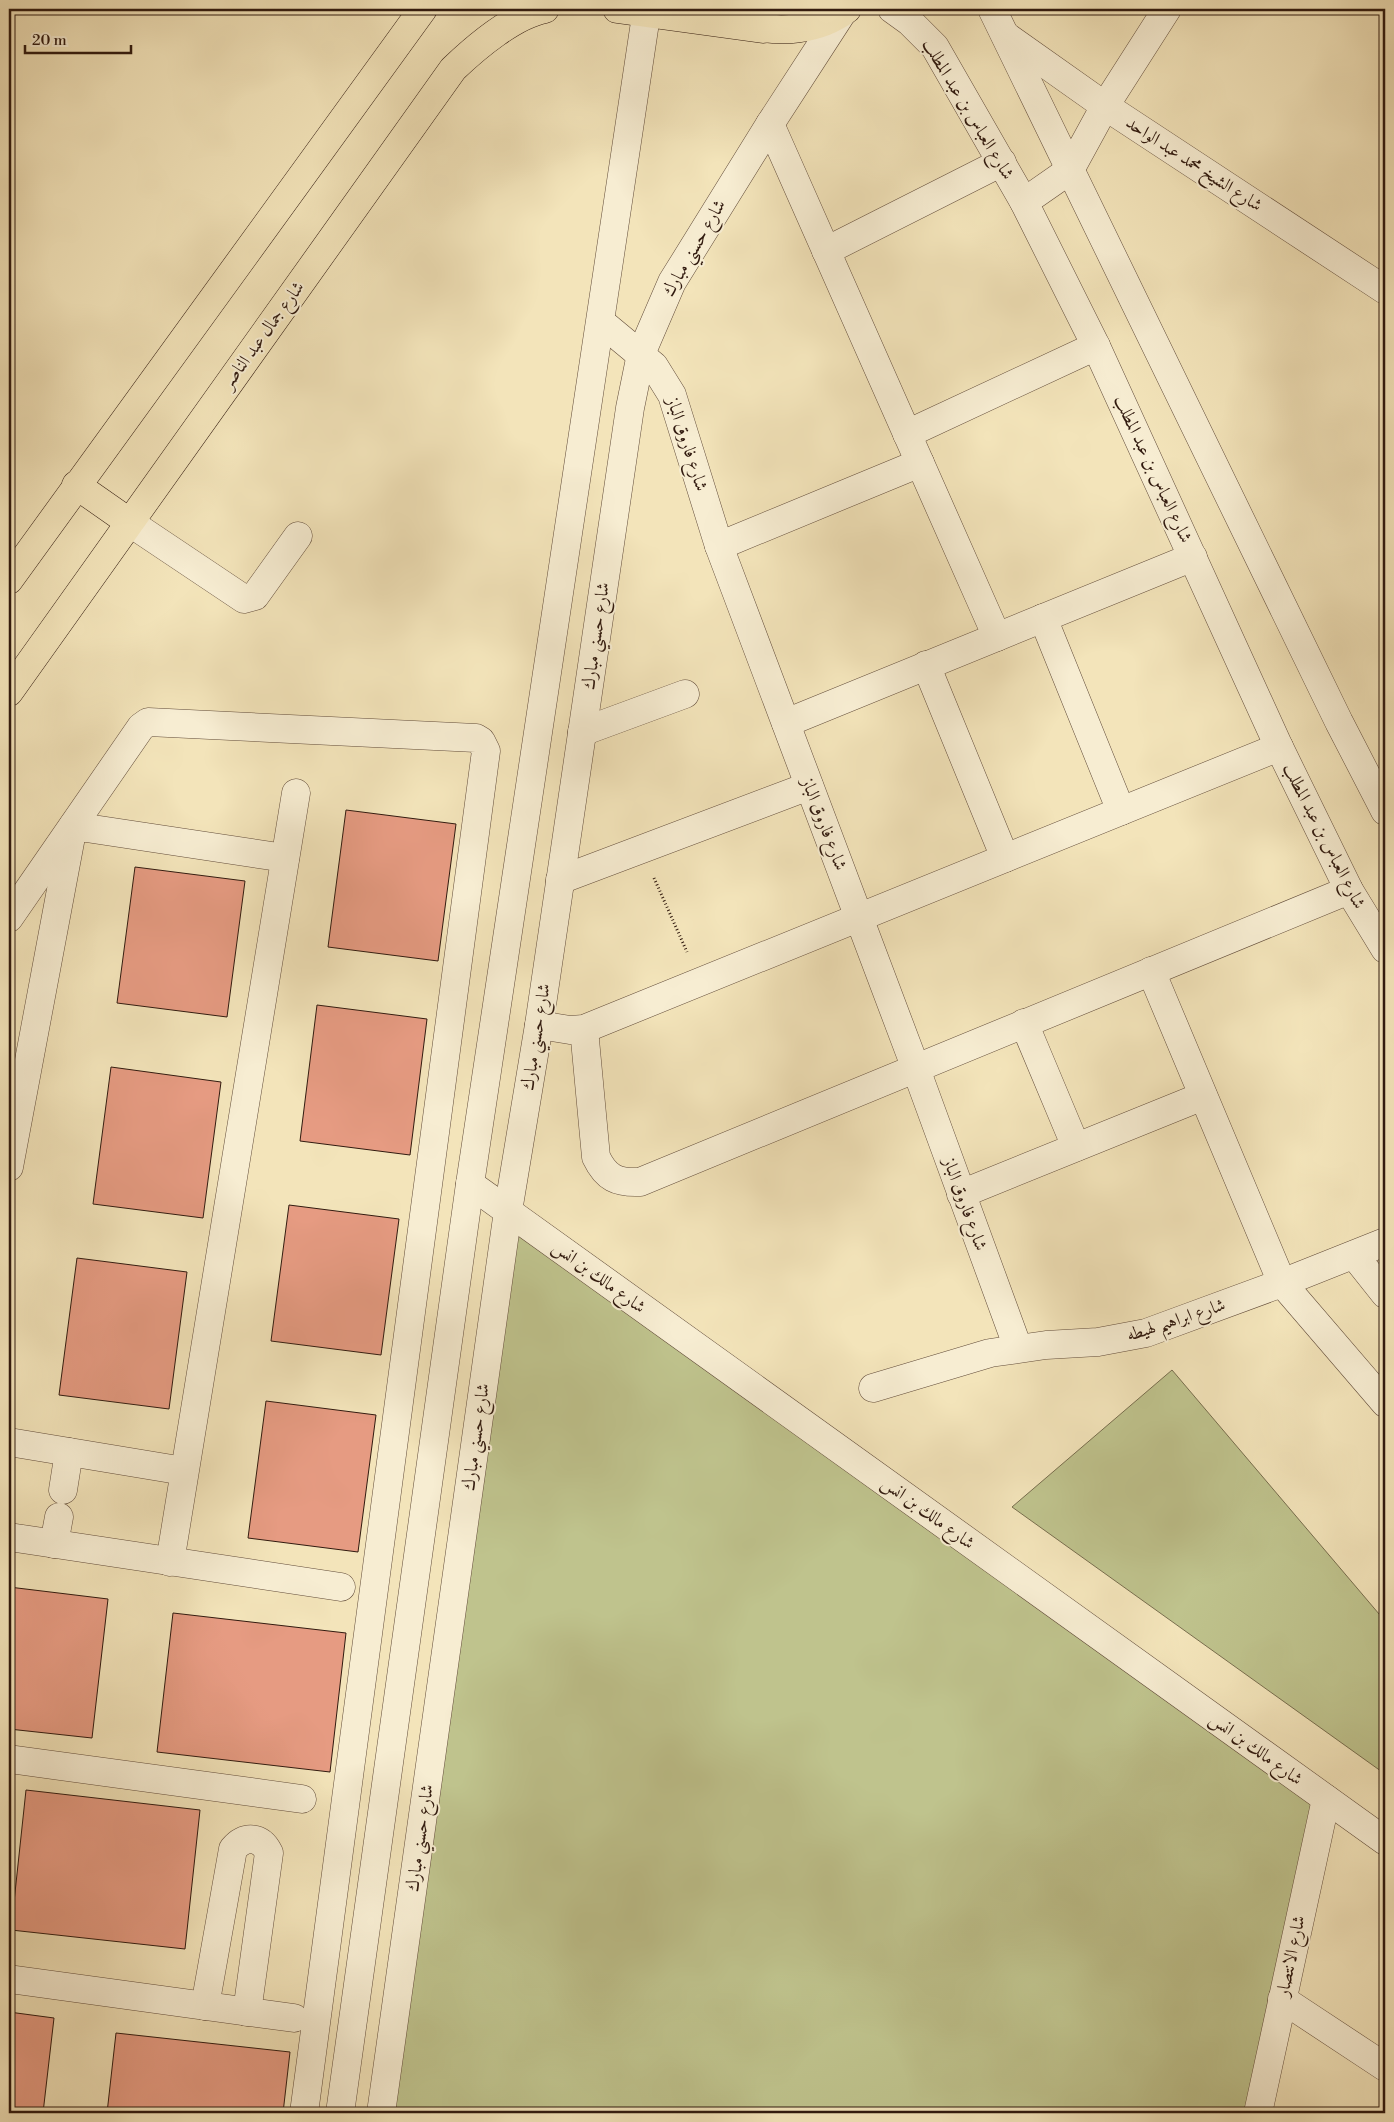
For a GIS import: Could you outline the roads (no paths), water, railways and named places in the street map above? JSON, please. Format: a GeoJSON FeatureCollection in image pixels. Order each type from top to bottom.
{"type":"FeatureCollection","features":[{"type":"Feature","properties":{"kind":"main road"},"geometry":{"type":"LineString","coordinates":[[9,580],[76,485],[423,9]]}},
{"type":"Feature","properties":{"kind":"main road","name":"شارع جمال عبد الناصر"},"geometry":{"type":"LineString","coordinates":[[9,692],[453,69],[494,34],[518,20],[545,9]]}},
{"type":"Feature","properties":{"kind":"main road"},"geometry":{"type":"LineString","coordinates":[[617,9],[647,11],[763,29],[790,30],[817,24],[844,11]]}},
{"type":"Feature","properties":{"kind":"main road"},"geometry":{"type":"LineString","coordinates":[[713,9],[741,23],[763,29]]}},
{"type":"Feature","properties":{"kind":"main road"},"geometry":{"type":"LineString","coordinates":[[76,485],[129,522]]}},
{"type":"Feature","properties":{"kind":"street","name":"شارع العباس بن عبد المطلب"},"geometry":{"type":"LineString","coordinates":[[892,9],[910,22],[934,48],[1024,202],[1096,346],[1280,747],[1349,890],[1385,948]]}},
{"type":"Feature","properties":{"kind":"street"},"geometry":{"type":"LineString","coordinates":[[992,9],[1340,722],[1384,804]]}},
{"type":"Feature","properties":{"kind":"street"},"geometry":{"type":"LineString","coordinates":[[1024,202],[1070,170],[1105,106],[1167,9]]}},
{"type":"Feature","properties":{"kind":"street"},"geometry":{"type":"LineString","coordinates":[[340,2113],[470,1184],[647,11]]}},
{"type":"Feature","properties":{"kind":"street","name":"شارع حسني مبارك"},"geometry":{"type":"LineString","coordinates":[[381,2113],[508,1211],[539,1025],[630,408],[641,354],[661,305],[684,260],[844,11]]}},
{"type":"Feature","properties":{"kind":"street","name":"شارع الشيخ محمد عبد الواحد"},"geometry":{"type":"LineString","coordinates":[[1005,35],[1105,106],[1385,290]]}},
{"type":"Feature","properties":{"kind":"street"},"geometry":{"type":"LineString","coordinates":[[770,124],[997,637]]}},
{"type":"Feature","properties":{"kind":"street"},"geometry":{"type":"LineString","coordinates":[[826,251],[1002,162]]}},
{"type":"Feature","properties":{"kind":"street","name":"شارع فاروق الباز"},"geometry":{"type":"LineString","coordinates":[[601,322],[654,366],[672,395],[719,546],[916,1069],[1018,1348]]}},
{"type":"Feature","properties":{"kind":"street"},"geometry":{"type":"LineString","coordinates":[[907,434],[1096,346]]}},
{"type":"Feature","properties":{"kind":"street"},"geometry":{"type":"LineString","coordinates":[[719,546],[920,463]]}},
{"type":"Feature","properties":{"kind":"street"},"geometry":{"type":"LineString","coordinates":[[129,522],[244,599],[255,596],[298,536]]}},
{"type":"Feature","properties":{"kind":"street"},"geometry":{"type":"LineString","coordinates":[[786,723],[1193,557]]}},
{"type":"Feature","properties":{"kind":"street"},"geometry":{"type":"LineString","coordinates":[[1043,618],[1121,811]]}},
{"type":"Feature","properties":{"kind":"street"},"geometry":{"type":"LineString","coordinates":[[926,665],[1005,858]]}},
{"type":"Feature","properties":{"kind":"street"},"geometry":{"type":"LineString","coordinates":[[582,732],[685,694]]}},
{"type":"Feature","properties":{"kind":"street"},"geometry":{"type":"LineString","coordinates":[[9,918],[141,727],[152,721],[476,738],[481,741],[486,750],[304,2113]]}},
{"type":"Feature","properties":{"kind":"street"},"geometry":{"type":"LineString","coordinates":[[539,1025],[570,1030],[584,1029],[1280,747]]}},
{"type":"Feature","properties":{"kind":"street"},"geometry":{"type":"LineString","coordinates":[[560,880],[810,786]]}},
{"type":"Feature","properties":{"kind":"street"},"geometry":{"type":"LineString","coordinates":[[170,1562],[296,793]]}},
{"type":"Feature","properties":{"kind":"street"},"geometry":{"type":"LineString","coordinates":[[73,826],[285,858]]}},
{"type":"Feature","properties":{"kind":"street"},"geometry":{"type":"LineString","coordinates":[[9,1167],[73,826]]}},
{"type":"Feature","properties":{"kind":"street"},"geometry":{"type":"LineString","coordinates":[[584,1029],[596,1157],[602,1170],[612,1178],[626,1183],[640,1182],[1349,890]]}},
{"type":"Feature","properties":{"kind":"street"},"geometry":{"type":"LineString","coordinates":[[1151,971],[1282,1283],[1385,1403]]}},
{"type":"Feature","properties":{"kind":"street"},"geometry":{"type":"LineString","coordinates":[[1024,1023],[1076,1147]]}},
{"type":"Feature","properties":{"kind":"street"},"geometry":{"type":"LineString","coordinates":[[961,1194],[1203,1096]]}},
{"type":"Feature","properties":{"kind":"street","name":"شارع مالك بن انس"},"geometry":{"type":"LineString","coordinates":[[470,1184],[1385,1841]]}},
{"type":"Feature","properties":{"kind":"street","name":"شارع ابراهيم لهيطه"},"geometry":{"type":"LineString","coordinates":[[872,1388],[962,1360],[1018,1348],[1098,1342],[1146,1333],[1282,1283],[1385,1242]]}},
{"type":"Feature","properties":{"kind":"street"},"geometry":{"type":"LineString","coordinates":[[1354,1255],[1385,1294]]}},
{"type":"Feature","properties":{"kind":"street"},"geometry":{"type":"LineString","coordinates":[[9,1442],[184,1471]]}},
{"type":"Feature","properties":{"kind":"street"},"geometry":{"type":"LineString","coordinates":[[63,1490],[69,1452]]}},
{"type":"Feature","properties":{"kind":"street"},"geometry":{"type":"LineString","coordinates":[[54,1544],[59,1517]]}},
{"type":"Feature","properties":{"kind":"street"},"geometry":{"type":"LineString","coordinates":[[9,1537],[341,1587]]}},
{"type":"Feature","properties":{"kind":"street"},"geometry":{"type":"LineString","coordinates":[[9,1759],[302,1799]]}},
{"type":"Feature","properties":{"kind":"street","name":"شارع الانتصار"},"geometry":{"type":"LineString","coordinates":[[1258,2113],[1326,1799]]}},
{"type":"Feature","properties":{"kind":"street"},"geometry":{"type":"LineString","coordinates":[[205,2006],[233,1849],[239,1842],[248,1839],[257,1840],[265,1845],[269,1853],[247,2012]]}},
{"type":"Feature","properties":{"kind":"street"},"geometry":{"type":"LineString","coordinates":[[9,1979],[294,2018]]}},
{"type":"Feature","properties":{"kind":"street"},"geometry":{"type":"LineString","coordinates":[[1282,1999],[1385,2068]]}}]}
